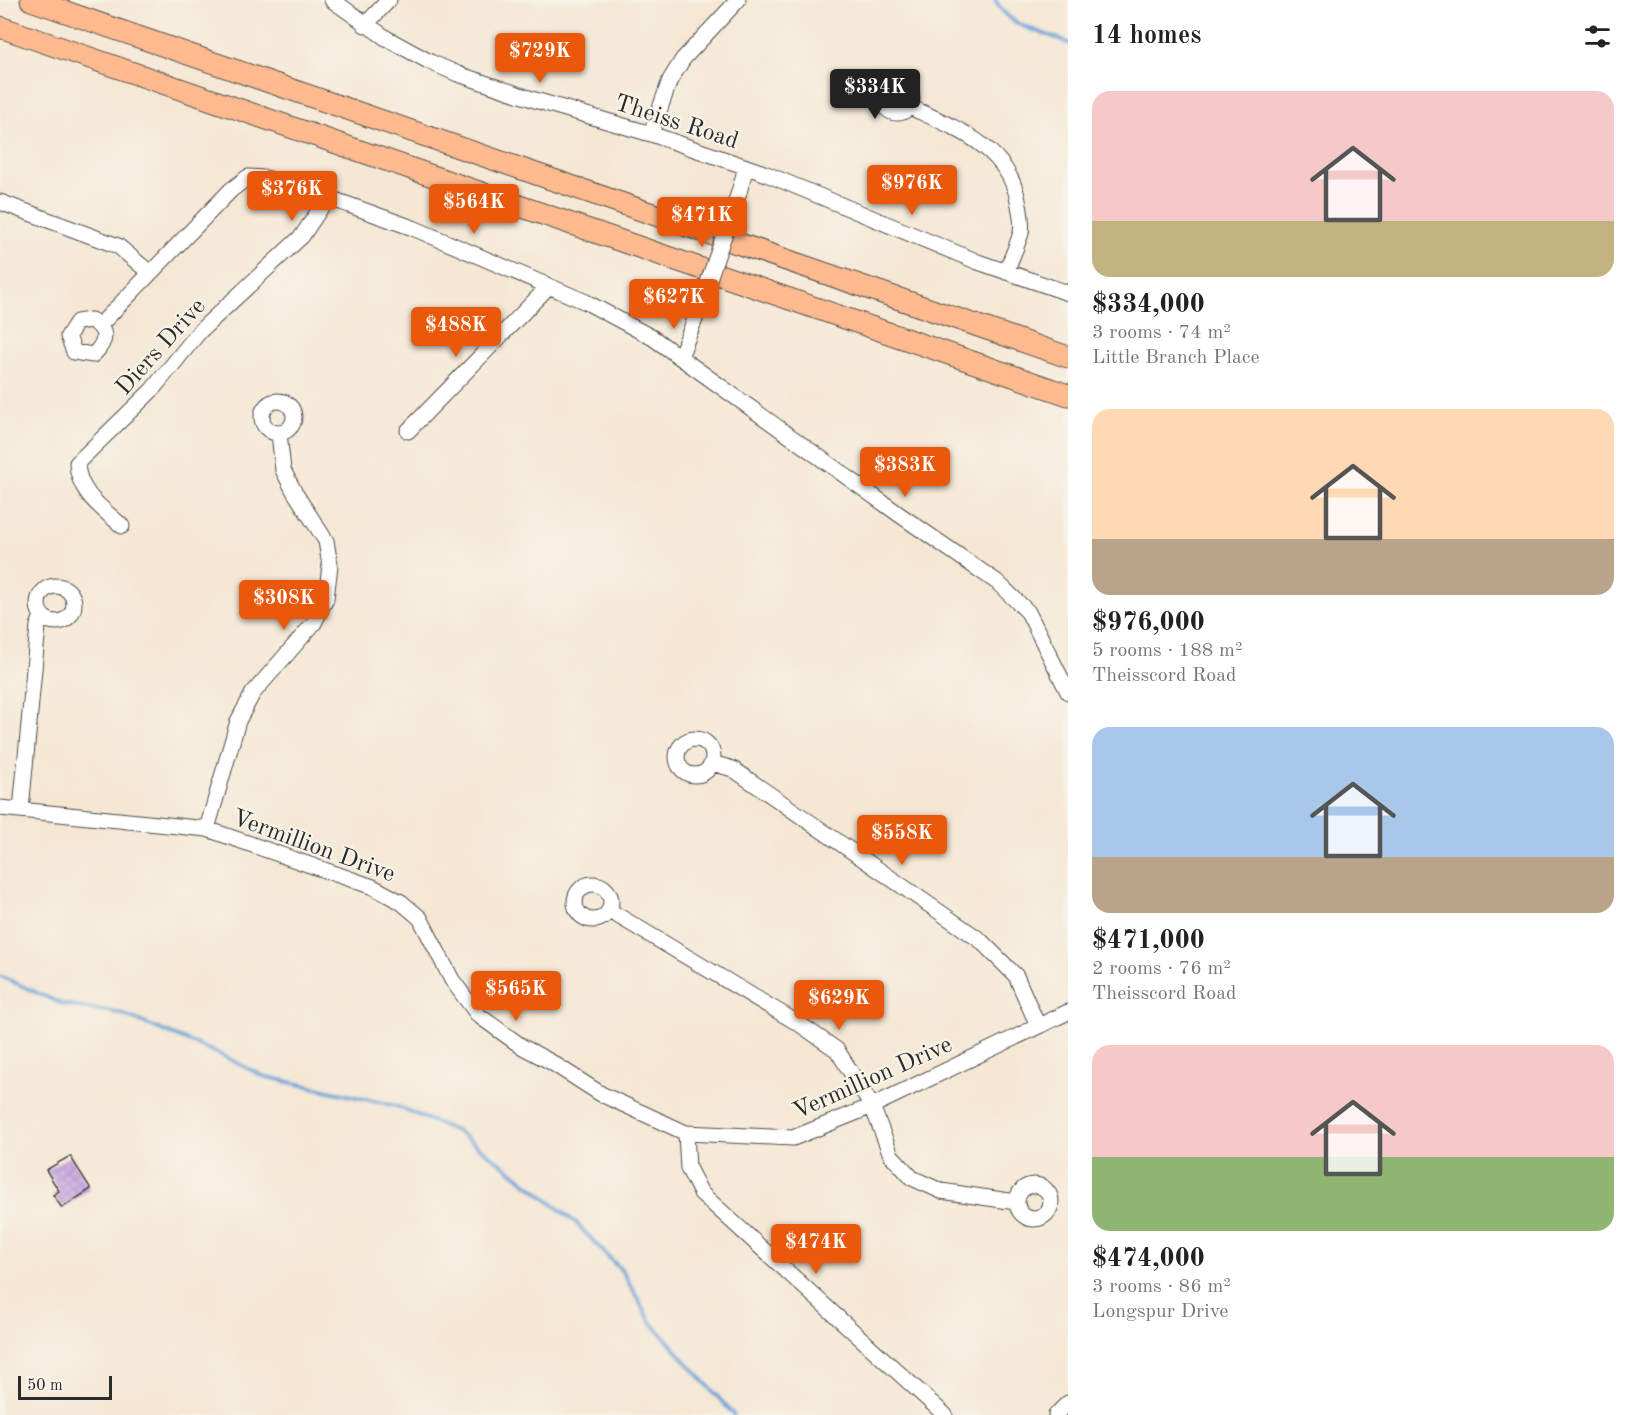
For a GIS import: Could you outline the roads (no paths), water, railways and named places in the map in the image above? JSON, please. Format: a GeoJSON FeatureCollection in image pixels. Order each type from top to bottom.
{"type":"FeatureCollection","features":[{"type":"Feature","properties":{"kind":"highway"},"geometry":{"type":"LineString","coordinates":[[31,0],[1068,357]]}},
{"type":"Feature","properties":{"kind":"highway"},"geometry":{"type":"LineString","coordinates":[[0,27],[1068,395]]}},
{"type":"Feature","properties":{"kind":"street","name":"Theiss Road"},"geometry":{"type":"LineString","coordinates":[[332,0],[365,25],[411,52],[458,74],[535,100],[651,134],[746,167],[1006,272],[1068,293]]}},
{"type":"Feature","properties":{"kind":"street"},"geometry":{"type":"LineString","coordinates":[[365,25],[389,0]]}},
{"type":"Feature","properties":{"kind":"street"},"geometry":{"type":"LineString","coordinates":[[651,134],[670,80],[683,59],[738,0]]}},
{"type":"Feature","properties":{"kind":"street"},"geometry":{"type":"LineString","coordinates":[[910,107],[982,143],[996,156],[1008,173],[1016,188],[1021,215],[1021,231],[1006,272]]}},
{"type":"Feature","properties":{"kind":"street"},"geometry":{"type":"LineString","coordinates":[[680,357],[697,314],[746,167]]}},
{"type":"Feature","properties":{"kind":"street"},"geometry":{"type":"LineString","coordinates":[[100,325],[231,190],[248,177],[265,178],[328,197],[422,231],[549,286],[638,328],[842,474],[972,563],[1003,587],[1028,612],[1068,692]]}},
{"type":"Feature","properties":{"kind":"street","name":"Diers Drive"},"geometry":{"type":"LineString","coordinates":[[122,526],[86,491],[79,481],[77,464],[153,390],[200,331],[302,236],[328,197]]}},
{"type":"Feature","properties":{"kind":"street"},"geometry":{"type":"LineString","coordinates":[[0,202],[118,246],[150,273]]}},
{"type":"Feature","properties":{"kind":"street"},"geometry":{"type":"LineString","coordinates":[[408,431],[549,286]]}},
{"type":"Feature","properties":{"kind":"street"},"geometry":{"type":"LineString","coordinates":[[207,829],[238,721],[253,693],[314,623],[326,599],[330,565],[326,541],[283,470],[279,433]]}},
{"type":"Feature","properties":{"kind":"street"},"geometry":{"type":"LineString","coordinates":[[21,810],[38,626],[42,616]]}},
{"type":"Feature","properties":{"kind":"street"},"geometry":{"type":"LineString","coordinates":[[712,763],[733,769],[980,940],[1016,976],[1038,1026]]}},
{"type":"Feature","properties":{"kind":"street","name":"Vermillion Drive"},"geometry":{"type":"LineString","coordinates":[[0,808],[207,829],[373,887],[401,902],[420,918],[452,980],[478,1015],[521,1046],[601,1094],[686,1133],[793,1137],[872,1106],[1068,1012]]}},
{"type":"Feature","properties":{"kind":"street"},"geometry":{"type":"LineString","coordinates":[[610,911],[801,1025],[837,1050],[872,1106],[891,1155],[912,1178],[941,1191],[1016,1202]]}},
{"type":"Feature","properties":{"kind":"street"},"geometry":{"type":"LineString","coordinates":[[686,1133],[688,1168],[701,1193],[945,1415]]}},
{"type":"Feature","properties":{"kind":"street"},"geometry":{"type":"LineString","coordinates":[[1056,1415],[1068,1403]]}},
{"type":"Feature","properties":{"kind":"waterway"},"geometry":{"type":"LineString","coordinates":[[995,0],[1002,10],[1018,24],[1068,43]]}},
{"type":"Feature","properties":{"kind":"waterway"},"geometry":{"type":"LineString","coordinates":[[0,976],[62,1004],[120,1013],[217,1053],[263,1076],[396,1106],[458,1132],[575,1222],[623,1272],[650,1321],[734,1415]]}}]}
